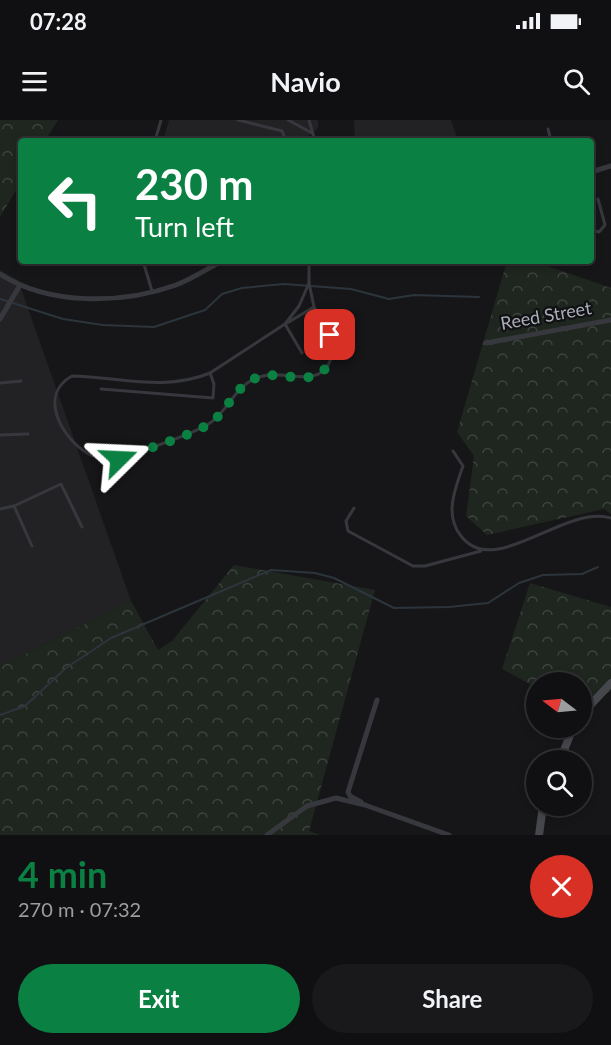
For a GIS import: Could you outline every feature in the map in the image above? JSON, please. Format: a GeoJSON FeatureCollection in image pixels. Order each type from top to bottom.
{"type":"FeatureCollection","features":[{"type":"Feature","properties":{"kind":"main road"},"geometry":{"type":"LineString","coordinates":[[592,701],[611,676]]}},
{"type":"Feature","properties":{"kind":"main road"},"geometry":{"type":"LineString","coordinates":[[592,701],[611,683]]}},
{"type":"Feature","properties":{"kind":"main road"},"geometry":{"type":"LineString","coordinates":[[539,835],[542,816]]}},
{"type":"Feature","properties":{"kind":"street"},"geometry":{"type":"LineString","coordinates":[[594,171],[611,166]]}},
{"type":"Feature","properties":{"kind":"street"},"geometry":{"type":"LineString","coordinates":[[0,274],[20,285],[56,294],[106,299],[177,284],[216,264]]}},
{"type":"Feature","properties":{"kind":"street"},"geometry":{"type":"LineString","coordinates":[[0,319],[20,285]]}},
{"type":"Feature","properties":{"kind":"street","name":"Reed Street"},"geometry":{"type":"LineString","coordinates":[[486,342],[611,320]]}},
{"type":"Feature","properties":{"kind":"street"},"geometry":{"type":"LineString","coordinates":[[377,700],[348,792],[350,796],[365,804],[449,835]]}},
{"type":"Feature","properties":{"kind":"street"},"geometry":{"type":"LineString","coordinates":[[267,835],[307,806],[336,798],[365,804]]}},
{"type":"Feature","properties":{"kind":"lane"},"geometry":{"type":"LineString","coordinates":[[156,138],[161,120]]}},
{"type":"Feature","properties":{"kind":"lane"},"geometry":{"type":"LineString","coordinates":[[238,120],[282,131],[285,138]]}},
{"type":"Feature","properties":{"kind":"lane"},"geometry":{"type":"LineString","coordinates":[[288,120],[312,133]]}},
{"type":"Feature","properties":{"kind":"lane"},"geometry":{"type":"LineString","coordinates":[[309,120],[314,138]]}},
{"type":"Feature","properties":{"kind":"lane"},"geometry":{"type":"LineString","coordinates":[[548,129],[550,138]]}},
{"type":"Feature","properties":{"kind":"lane"},"geometry":{"type":"LineString","coordinates":[[594,230],[602,231],[605,222],[598,199]]}},
{"type":"Feature","properties":{"kind":"lane"},"geometry":{"type":"LineString","coordinates":[[144,264],[152,291]]}},
{"type":"Feature","properties":{"kind":"lane"},"geometry":{"type":"LineString","coordinates":[[309,264],[309,283],[314,307],[334,347],[327,368],[320,373],[310,377],[273,375],[249,381],[237,391],[209,424],[119,459],[108,460],[85,452],[65,430],[53,402],[54,393],[62,381],[72,376],[166,384],[183,383],[210,373],[314,307]]}},
{"type":"Feature","properties":{"kind":"lane"},"geometry":{"type":"LineString","coordinates":[[286,324],[309,283]]}},
{"type":"Feature","properties":{"kind":"lane"},"geometry":{"type":"LineString","coordinates":[[286,324],[302,353]]}},
{"type":"Feature","properties":{"kind":"lane"},"geometry":{"type":"LineString","coordinates":[[101,388],[213,398],[214,384],[210,373]]}},
{"type":"Feature","properties":{"kind":"lane"},"geometry":{"type":"LineString","coordinates":[[0,383],[21,381]]}},
{"type":"Feature","properties":{"kind":"lane"},"geometry":{"type":"LineString","coordinates":[[0,435],[28,434]]}},
{"type":"Feature","properties":{"kind":"lane"},"geometry":{"type":"LineString","coordinates":[[453,451],[463,466],[451,512],[455,529],[465,543],[483,550]]}},
{"type":"Feature","properties":{"kind":"lane"},"geometry":{"type":"LineString","coordinates":[[0,509],[14,506],[61,484],[82,526]]}},
{"type":"Feature","properties":{"kind":"lane"},"geometry":{"type":"LineString","coordinates":[[14,506],[32,546]]}},
{"type":"Feature","properties":{"kind":"lane"},"geometry":{"type":"LineString","coordinates":[[354,508],[346,521],[348,531],[413,566],[425,566],[483,550],[508,547],[578,518],[595,515],[611,518]]}},
{"type":"Feature","properties":{"kind":"shaded area"},"geometry":{"type":"Polygon","coordinates":[[[169,120],[318,120],[318,128],[306,138],[164,138],[169,120]]]}},
{"type":"Feature","properties":{"kind":"shaded area"},"geometry":{"type":"Polygon","coordinates":[[[354,120],[451,120],[457,138],[355,138],[354,120]]]}},
{"type":"Feature","properties":{"kind":"shaded area"},"geometry":{"type":"Polygon","coordinates":[[[0,270],[18,280],[131,601],[0,667],[0,270]]]}},
{"type":"Feature","properties":{"kind":"green space"},"geometry":{"type":"Polygon","coordinates":[[[0,120],[58,120],[47,138],[18,138],[18,187],[0,217],[0,120]]]}},
{"type":"Feature","properties":{"kind":"green space"},"geometry":{"type":"Polygon","coordinates":[[[506,264],[542,264],[611,288],[611,514],[604,509],[487,535],[466,516],[474,456],[457,432],[506,264]]]}},
{"type":"Feature","properties":{"kind":"green space"},"geometry":{"type":"Polygon","coordinates":[[[234,565],[375,590],[309,831],[320,835],[0,835],[0,667],[131,601],[158,650],[172,641],[234,565]]]}},
{"type":"Feature","properties":{"kind":"green space"},"geometry":{"type":"Polygon","coordinates":[[[530,583],[611,607],[611,690],[592,705],[592,672],[526,672],[526,682],[502,669],[530,583]]]}},
{"type":"Feature","properties":{"kind":"waterway"},"geometry":{"type":"LineString","coordinates":[[0,299],[63,319],[103,325],[154,327],[205,310],[222,294],[242,288],[284,284],[351,289],[389,299],[414,295],[479,297]]}},
{"type":"Feature","properties":{"kind":"waterway"},"geometry":{"type":"LineString","coordinates":[[0,715],[25,706],[66,668],[111,638],[271,570],[315,573],[334,578],[394,608],[449,607],[488,603],[519,583],[543,575],[582,574],[598,567]]}},
{"type":"Feature","properties":{"kind":"route"},"geometry":{"type":"LineString","coordinates":[[119,459],[209,424],[219,415],[237,391],[249,381],[261,376],[310,377],[320,373],[327,368],[332,358],[334,347],[330,335]]}}]}
